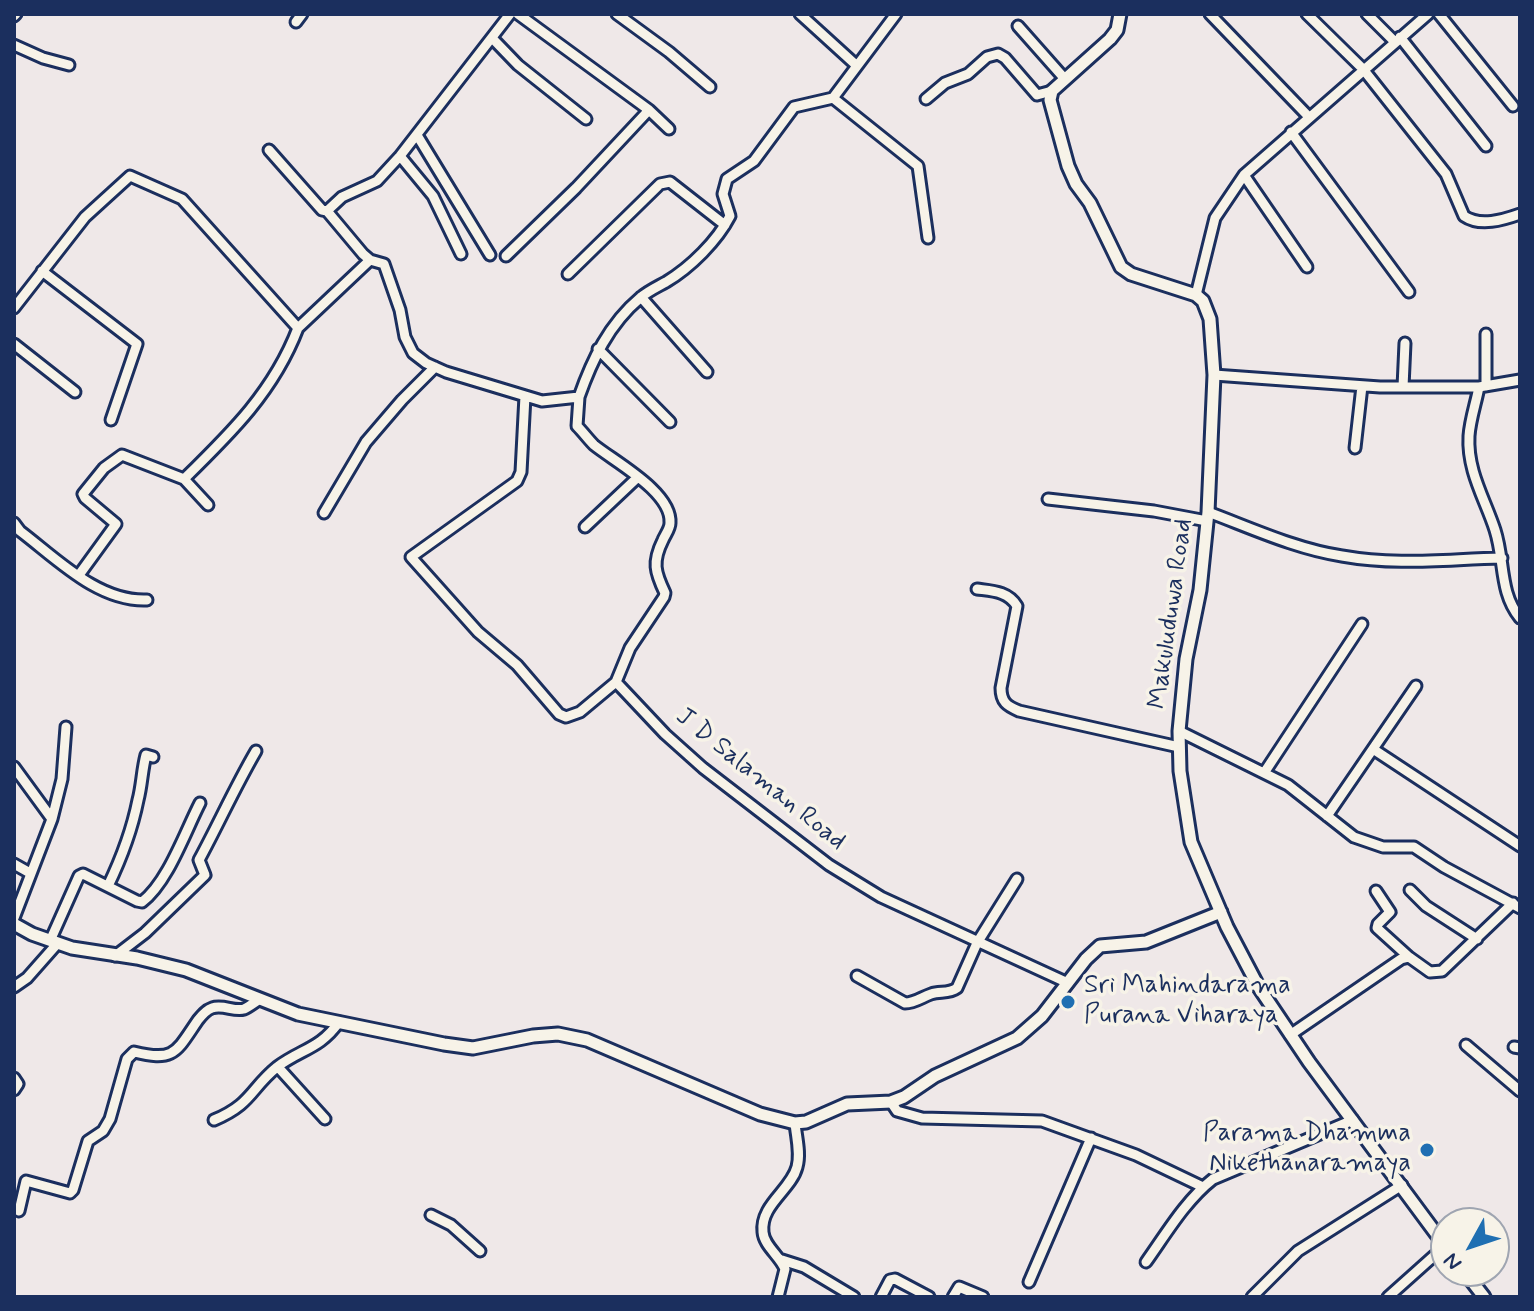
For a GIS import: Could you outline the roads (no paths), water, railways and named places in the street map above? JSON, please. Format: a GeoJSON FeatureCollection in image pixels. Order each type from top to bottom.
{"type":"FeatureCollection","features":[{"type":"Feature","properties":{"kind":"street"},"geometry":{"type":"LineString","coordinates":[[327,211],[342,197],[377,181],[417,135],[510,14]]}},
{"type":"Feature","properties":{"kind":"street"},"geometry":{"type":"LineString","coordinates":[[518,14],[649,110],[669,129]]}},
{"type":"Feature","properties":{"kind":"street"},"geometry":{"type":"LineString","coordinates":[[617,14],[710,87]]}},
{"type":"Feature","properties":{"kind":"street"},"geometry":{"type":"LineString","coordinates":[[800,14],[856,65]]}},
{"type":"Feature","properties":{"kind":"street"},"geometry":{"type":"LineString","coordinates":[[525,396],[521,472],[517,481],[411,557],[478,632],[517,665],[559,714],[566,717],[580,712],[616,682],[630,648],[665,593],[654,567],[655,555],[670,525],[668,510],[638,477],[591,443],[577,426],[579,397],[598,349],[631,306],[689,266],[725,225],[730,216],[723,194],[727,179],[754,161],[794,107],[833,98],[896,14]]}},
{"type":"Feature","properties":{"kind":"street"},"geometry":{"type":"LineString","coordinates":[[1120,14],[1117,30],[1110,39],[1064,78],[1052,91],[1050,100],[1068,166],[1090,203],[1116,260],[1131,274],[1196,295],[1215,218],[1244,175],[1428,14]]}},
{"type":"Feature","properties":{"kind":"street"},"geometry":{"type":"LineString","coordinates":[[1210,14],[1308,116]]}},
{"type":"Feature","properties":{"kind":"street"},"geometry":{"type":"LineString","coordinates":[[1307,14],[1363,69],[1446,174],[1464,216],[1469,220],[1498,222],[1520,214]]}},
{"type":"Feature","properties":{"kind":"street"},"geometry":{"type":"LineString","coordinates":[[1367,14],[1397,40],[1486,146]]}},
{"type":"Feature","properties":{"kind":"street"},"geometry":{"type":"LineString","coordinates":[[1439,14],[1513,106]]}},
{"type":"Feature","properties":{"kind":"street"},"geometry":{"type":"LineString","coordinates":[[1018,26],[1064,78]]}},
{"type":"Feature","properties":{"kind":"street"},"geometry":{"type":"LineString","coordinates":[[492,38],[518,65],[586,119]]}},
{"type":"Feature","properties":{"kind":"street"},"geometry":{"type":"LineString","coordinates":[[14,45],[69,65]]}},
{"type":"Feature","properties":{"kind":"street"},"geometry":{"type":"LineString","coordinates":[[926,99],[945,83],[968,74],[987,57],[998,54],[1037,95],[1052,91]]}},
{"type":"Feature","properties":{"kind":"street"},"geometry":{"type":"LineString","coordinates":[[833,98],[918,166],[928,238]]}},
{"type":"Feature","properties":{"kind":"street"},"geometry":{"type":"LineString","coordinates":[[506,256],[576,188],[649,110]]}},
{"type":"Feature","properties":{"kind":"street"},"geometry":{"type":"LineString","coordinates":[[1291,132],[1409,292]]}},
{"type":"Feature","properties":{"kind":"street"},"geometry":{"type":"LineString","coordinates":[[417,135],[490,255]]}},
{"type":"Feature","properties":{"kind":"street"},"geometry":{"type":"LineString","coordinates":[[269,150],[366,257],[384,264],[405,337],[413,353],[435,367],[542,401],[579,397]]}},
{"type":"Feature","properties":{"kind":"street"},"geometry":{"type":"LineString","coordinates":[[400,156],[433,196],[461,254]]}},
{"type":"Feature","properties":{"kind":"street"},"geometry":{"type":"LineString","coordinates":[[1244,175],[1307,267]]}},
{"type":"Feature","properties":{"kind":"street"},"geometry":{"type":"LineString","coordinates":[[14,308],[85,217],[130,176],[182,199],[298,328]]}},
{"type":"Feature","properties":{"kind":"street"},"geometry":{"type":"LineString","coordinates":[[568,274],[660,184],[670,182],[725,225]]}},
{"type":"Feature","properties":{"kind":"street"},"geometry":{"type":"LineString","coordinates":[[184,479],[240,424],[287,358],[298,328],[366,257]]}},
{"type":"Feature","properties":{"kind":"street"},"geometry":{"type":"LineString","coordinates":[[42,271],[137,344],[111,420]]}},
{"type":"Feature","properties":{"kind":"street","name":"Makuluduwa Road"},"geometry":{"type":"LineString","coordinates":[[1196,295],[1203,301],[1210,319],[1214,375],[1200,590],[1186,659],[1179,731],[1183,796],[1191,842],[1258,986],[1290,1035],[1430,1225]]}},
{"type":"Feature","properties":{"kind":"street"},"geometry":{"type":"LineString","coordinates":[[641,297],[707,372]]}},
{"type":"Feature","properties":{"kind":"street"},"geometry":{"type":"LineString","coordinates":[[1486,334],[1482,387],[1469,437],[1473,477],[1495,531],[1502,558],[1503,584],[1512,608],[1520,618]]}},
{"type":"Feature","properties":{"kind":"street"},"geometry":{"type":"LineString","coordinates":[[1403,387],[1405,343]]}},
{"type":"Feature","properties":{"kind":"street"},"geometry":{"type":"LineString","coordinates":[[14,344],[75,392]]}},
{"type":"Feature","properties":{"kind":"street"},"geometry":{"type":"LineString","coordinates":[[598,349],[670,422]]}},
{"type":"Feature","properties":{"kind":"street"},"geometry":{"type":"LineString","coordinates":[[324,513],[366,442],[435,367]]}},
{"type":"Feature","properties":{"kind":"street"},"geometry":{"type":"LineString","coordinates":[[1214,375],[1403,387],[1482,387],[1520,380]]}},
{"type":"Feature","properties":{"kind":"street"},"geometry":{"type":"LineString","coordinates":[[1355,448],[1362,386]]}},
{"type":"Feature","properties":{"kind":"street"},"geometry":{"type":"LineString","coordinates":[[79,575],[116,524],[83,494],[104,468],[122,455],[184,479],[208,505]]}},
{"type":"Feature","properties":{"kind":"street"},"geometry":{"type":"LineString","coordinates":[[585,527],[638,477]]}},
{"type":"Feature","properties":{"kind":"street"},"geometry":{"type":"LineString","coordinates":[[1048,499],[1207,516],[1341,556],[1431,563],[1502,558]]}},
{"type":"Feature","properties":{"kind":"street"},"geometry":{"type":"LineString","coordinates":[[14,523],[20,531],[106,594],[134,601],[147,600]]}},
{"type":"Feature","properties":{"kind":"street"},"geometry":{"type":"LineString","coordinates":[[977,589],[1003,593],[1017,606],[1001,688],[1006,705],[1019,711],[1179,747]]}},
{"type":"Feature","properties":{"kind":"street"},"geometry":{"type":"LineString","coordinates":[[1264,773],[1362,624]]}},
{"type":"Feature","properties":{"kind":"street","name":"J D Salaman Road"},"geometry":{"type":"LineString","coordinates":[[616,682],[665,734],[703,768],[829,865],[881,897],[1068,983]]}},
{"type":"Feature","properties":{"kind":"street"},"geometry":{"type":"LineString","coordinates":[[1327,816],[1416,686]]}},
{"type":"Feature","properties":{"kind":"street"},"geometry":{"type":"LineString","coordinates":[[14,918],[52,819],[62,779],[66,727]]}},
{"type":"Feature","properties":{"kind":"street"},"geometry":{"type":"LineString","coordinates":[[1179,731],[1288,785],[1354,837],[1383,847],[1414,847],[1516,906],[1438,973],[1430,972],[1409,957],[1377,928],[1390,912],[1376,891]]}},
{"type":"Feature","properties":{"kind":"street"},"geometry":{"type":"LineString","coordinates":[[1373,749],[1520,846]]}},
{"type":"Feature","properties":{"kind":"street"},"geometry":{"type":"LineString","coordinates":[[115,956],[145,933],[205,875],[199,860],[256,751]]}},
{"type":"Feature","properties":{"kind":"street"},"geometry":{"type":"LineString","coordinates":[[108,886],[122,858],[139,799],[146,755],[153,757]]}},
{"type":"Feature","properties":{"kind":"street"},"geometry":{"type":"LineString","coordinates":[[14,767],[52,819]]}},
{"type":"Feature","properties":{"kind":"street"},"geometry":{"type":"LineString","coordinates":[[14,987],[27,978],[53,942],[79,876],[86,875],[142,902],[169,866],[200,803]]}},
{"type":"Feature","properties":{"kind":"street"},"geometry":{"type":"LineString","coordinates":[[14,864],[30,873]]}},
{"type":"Feature","properties":{"kind":"street"},"geometry":{"type":"LineString","coordinates":[[857,976],[905,1003],[933,993],[952,992],[957,988],[977,943],[1017,879]]}},
{"type":"Feature","properties":{"kind":"street"},"geometry":{"type":"LineString","coordinates":[[1410,890],[1426,906],[1477,939]]}},
{"type":"Feature","properties":{"kind":"street"},"geometry":{"type":"LineString","coordinates":[[14,924],[53,942],[166,964],[298,1014],[473,1048],[558,1034],[587,1040],[760,1114],[795,1123],[815,1119],[847,1104],[891,1102],[904,1097],[935,1076],[1017,1038],[1042,1016],[1086,959],[1100,946],[1146,942],[1221,912]]}},
{"type":"Feature","properties":{"kind":"street"},"geometry":{"type":"LineString","coordinates":[[1290,1035],[1401,959],[1409,957]]}},
{"type":"Feature","properties":{"kind":"street"},"geometry":{"type":"LineString","coordinates":[[19,1211],[26,1181],[70,1193],[73,1190],[88,1141],[103,1131],[110,1119],[127,1059],[134,1052],[155,1057],[170,1056],[178,1051],[209,1009],[242,1009],[260,999]]}},
{"type":"Feature","properties":{"kind":"street"},"geometry":{"type":"LineString","coordinates":[[214,1120],[235,1111],[278,1067],[323,1041],[339,1022]]}},
{"type":"Feature","properties":{"kind":"street"},"geometry":{"type":"LineString","coordinates":[[1466,1045],[1520,1091]]}},
{"type":"Feature","properties":{"kind":"street"},"geometry":{"type":"LineString","coordinates":[[278,1067],[325,1119]]}},
{"type":"Feature","properties":{"kind":"street"},"geometry":{"type":"LineString","coordinates":[[14,1078],[18,1084],[14,1090]]}},
{"type":"Feature","properties":{"kind":"street"},"geometry":{"type":"LineString","coordinates":[[891,1102],[897,1111],[922,1118],[1023,1118],[1042,1121],[1136,1155],[1203,1187]]}},
{"type":"Feature","properties":{"kind":"street"},"geometry":{"type":"LineString","coordinates":[[1146,1262],[1203,1187],[1225,1174],[1353,1120]]}},
{"type":"Feature","properties":{"kind":"street"},"geometry":{"type":"LineString","coordinates":[[778,1297],[785,1269],[763,1234],[763,1221],[768,1209],[796,1171],[799,1161],[795,1123]]}},
{"type":"Feature","properties":{"kind":"street"},"geometry":{"type":"LineString","coordinates":[[1029,1282],[1091,1138]]}},
{"type":"Feature","properties":{"kind":"street"},"geometry":{"type":"LineString","coordinates":[[1252,1297],[1298,1251],[1402,1185]]}},
{"type":"Feature","properties":{"kind":"street"},"geometry":{"type":"LineString","coordinates":[[431,1215],[451,1225],[480,1251]]}},
{"type":"Feature","properties":{"kind":"street"},"geometry":{"type":"LineString","coordinates":[[782,1260],[804,1267],[854,1297]]}},
{"type":"Feature","properties":{"kind":"street"},"geometry":{"type":"LineString","coordinates":[[1388,1297],[1430,1260]]}},
{"type":"Feature","properties":{"kind":"street"},"geometry":{"type":"LineString","coordinates":[[881,1297],[890,1280],[895,1279],[929,1297]]}},
{"type":"Feature","properties":{"kind":"street"},"geometry":{"type":"LineString","coordinates":[[953,1297],[959,1287],[983,1297]]}},
{"type":"Feature","properties":{"kind":"place","name":"Sri Mahindarama Purana Viharaya"},"geometry":{"type":"Point","coordinates":[1068,1002]}},
{"type":"Feature","properties":{"kind":"place","name":"Parama Dhamma Nikethanaramaya"},"geometry":{"type":"Point","coordinates":[1427,1150]}}]}
